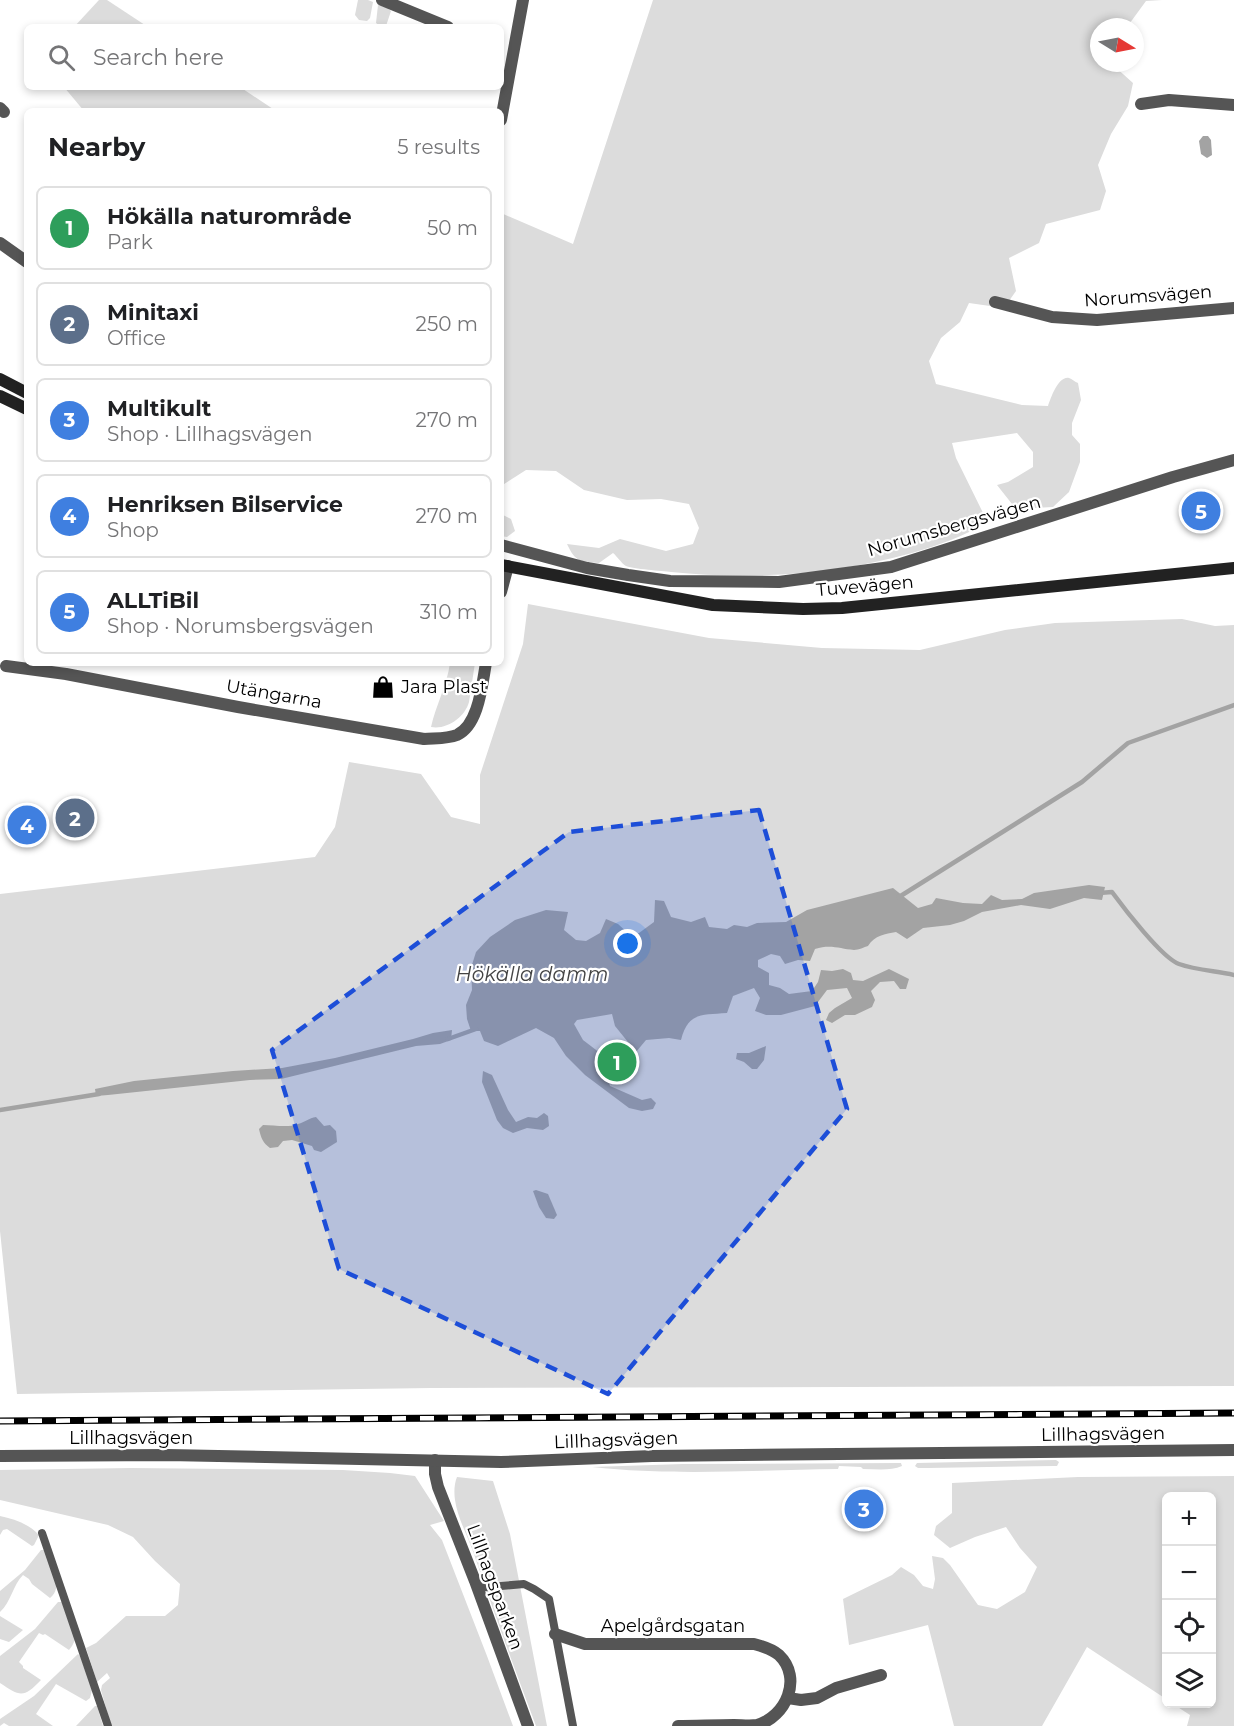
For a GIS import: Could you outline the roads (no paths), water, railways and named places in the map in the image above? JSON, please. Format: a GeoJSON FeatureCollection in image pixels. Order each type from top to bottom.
{"type":"FeatureCollection","features":[{"type":"Feature","properties":{"kind":"main road"},"geometry":{"type":"LineString","coordinates":[[0,379],[24,391]]}},
{"type":"Feature","properties":{"kind":"main road"},"geometry":{"type":"LineString","coordinates":[[0,396],[24,408]]}},
{"type":"Feature","properties":{"kind":"main road","name":"Tuvevägen"},"geometry":{"type":"LineString","coordinates":[[504,565],[713,605],[803,609],[842,608],[1234,568]]}},
{"type":"Feature","properties":{"kind":"street"},"geometry":{"type":"LineString","coordinates":[[382,0],[441,24]]}},
{"type":"Feature","properties":{"kind":"street"},"geometry":{"type":"LineString","coordinates":[[503,108],[523,0]]}},
{"type":"Feature","properties":{"kind":"street"},"geometry":{"type":"LineString","coordinates":[[504,50],[513,54]]}},
{"type":"Feature","properties":{"kind":"street"},"geometry":{"type":"LineString","coordinates":[[1141,104],[1169,99],[1234,105]]}},
{"type":"Feature","properties":{"kind":"street"},"geometry":{"type":"LineString","coordinates":[[0,243],[24,260]]}},
{"type":"Feature","properties":{"kind":"street","name":"Norumsvägen"},"geometry":{"type":"LineString","coordinates":[[995,302],[1052,317],[1097,320],[1234,308]]}},
{"type":"Feature","properties":{"kind":"street","name":"Norumsbergsvägen"},"geometry":{"type":"LineString","coordinates":[[504,546],[587,568],[670,581],[791,580],[891,567],[1173,477],[1234,460]]}},
{"type":"Feature","properties":{"kind":"street","name":"Utängarna"},"geometry":{"type":"LineString","coordinates":[[6,666],[66,674],[424,739],[450,737],[466,728],[477,706],[485,666]]}},
{"type":"Feature","properties":{"kind":"street","name":"Lillhagsvägen"},"geometry":{"type":"LineString","coordinates":[[0,1456],[168,1455],[501,1462],[652,1456],[1234,1450]]}},
{"type":"Feature","properties":{"kind":"street","name":"Lillhagsparken"},"geometry":{"type":"LineString","coordinates":[[435,1460],[438,1487],[528,1726]]}},
{"type":"Feature","properties":{"kind":"street","name":"Apelgårdsgatan"},"geometry":{"type":"LineString","coordinates":[[555,1634],[585,1644],[754,1644],[763,1646],[779,1655],[787,1667],[791,1678],[788,1698]]}},
{"type":"Feature","properties":{"kind":"street"},"geometry":{"type":"LineString","coordinates":[[678,1726],[757,1725],[774,1717],[788,1698],[801,1700],[817,1698],[836,1688],[881,1675]]}},
{"type":"Feature","properties":{"kind":"lane"},"geometry":{"type":"LineString","coordinates":[[42,1533],[108,1726]]}},
{"type":"Feature","properties":{"kind":"lane"},"geometry":{"type":"LineString","coordinates":[[477,1588],[524,1584],[549,1599],[573,1726]]}},
{"type":"Feature","properties":{"kind":"water"},"geometry":{"type":"Polygon","coordinates":[[[1203,136],[1208,136],[1211,140],[1212,155],[1207,158],[1201,154],[1199,141],[1203,136]]]}},
{"type":"Feature","properties":{"kind":"water","name":"Hökälla damm"},"geometry":{"type":"Polygon","coordinates":[[[1089,885],[1105,887],[1102,900],[1084,898],[1050,909],[1021,905],[982,912],[950,925],[923,928],[907,939],[896,932],[881,936],[858,950],[831,947],[815,949],[810,961],[798,960],[785,964],[780,956],[771,954],[758,960],[758,967],[769,973],[769,985],[789,994],[812,991],[818,982],[821,970],[843,969],[851,973],[853,980],[863,981],[889,969],[909,979],[906,989],[900,989],[894,981],[880,982],[871,991],[875,1000],[872,1007],[855,1015],[845,1015],[832,1023],[826,1020],[829,1013],[852,998],[847,988],[827,990],[815,1006],[781,1015],[766,1015],[755,1011],[760,998],[754,988],[733,996],[727,1013],[703,1015],[692,1020],[681,1040],[669,1038],[646,1040],[636,1052],[615,1026],[612,1014],[577,1020],[574,1024],[583,1040],[600,1053],[610,1086],[642,1100],[651,1098],[656,1103],[653,1109],[642,1111],[629,1108],[585,1075],[566,1056],[554,1038],[536,1028],[498,1046],[484,1041],[480,1031],[471,1031],[467,1019],[466,1005],[472,990],[471,968],[476,952],[490,937],[515,920],[546,910],[568,912],[564,930],[576,940],[586,941],[600,933],[606,919],[618,924],[629,934],[639,933],[654,922],[655,900],[664,901],[671,917],[691,922],[705,917],[709,927],[727,929],[734,925],[747,927],[757,923],[786,922],[807,910],[893,888],[918,908],[932,904],[936,898],[982,904],[991,895],[1002,900],[1022,899],[1034,893],[1089,885]]]}},
{"type":"Feature","properties":{"kind":"water"},"geometry":{"type":"Polygon","coordinates":[[[452,1030],[451,1040],[440,1044],[416,1046],[281,1079],[250,1080],[96,1096],[95,1089],[134,1081],[282,1068],[335,1058],[452,1030]]]}},
{"type":"Feature","properties":{"kind":"water"},"geometry":{"type":"Polygon","coordinates":[[[766,1046],[764,1060],[757,1069],[752,1069],[736,1059],[737,1053],[749,1053],[766,1046]]]}},
{"type":"Feature","properties":{"kind":"water"},"geometry":{"type":"Polygon","coordinates":[[[483,1071],[492,1075],[516,1122],[528,1117],[537,1118],[544,1113],[548,1116],[549,1126],[543,1130],[527,1128],[513,1133],[503,1128],[497,1120],[482,1082],[483,1071]]]}},
{"type":"Feature","properties":{"kind":"water"},"geometry":{"type":"Polygon","coordinates":[[[316,1117],[324,1126],[330,1125],[336,1131],[337,1142],[321,1152],[314,1150],[312,1146],[292,1140],[283,1141],[278,1147],[270,1148],[264,1142],[259,1129],[263,1125],[290,1126],[316,1117]]]}},
{"type":"Feature","properties":{"kind":"water"},"geometry":{"type":"Polygon","coordinates":[[[533,1191],[548,1194],[557,1215],[554,1219],[546,1218],[539,1207],[533,1191]]]}},
{"type":"Feature","properties":{"kind":"waterway"},"geometry":{"type":"LineString","coordinates":[[899,897],[1082,782],[1128,743],[1234,705]]}},
{"type":"Feature","properties":{"kind":"waterway"},"geometry":{"type":"LineString","coordinates":[[1099,893],[1112,892],[1143,931],[1172,960],[1192,968],[1234,975]]}},
{"type":"Feature","properties":{"kind":"waterway"},"geometry":{"type":"LineString","coordinates":[[448,1039],[476,1029]]}},
{"type":"Feature","properties":{"kind":"waterway"},"geometry":{"type":"LineString","coordinates":[[0,1110],[99,1094]]}},
{"type":"Feature","properties":{"kind":"railway"},"geometry":{"type":"LineString","coordinates":[[0,1421],[1234,1413]]}},
{"type":"Feature","properties":{"kind":"place","name":"ALLTiBil"},"geometry":{"type":"Point","coordinates":[1201,511]}},
{"type":"Feature","properties":{"kind":"place","name":"Jara Plast"},"geometry":{"type":"Point","coordinates":[383,687]}},
{"type":"Feature","properties":{"kind":"place","name":"Minitaxi"},"geometry":{"type":"Point","coordinates":[75,818]}},
{"type":"Feature","properties":{"kind":"place","name":"Henriksen Bilservice"},"geometry":{"type":"Point","coordinates":[27,825]}},
{"type":"Feature","properties":{"kind":"place","name":"Hökälla naturområde"},"geometry":{"type":"Point","coordinates":[617,1062]}},
{"type":"Feature","properties":{"kind":"place","name":"Multikult"},"geometry":{"type":"Point","coordinates":[864,1509]}}]}
